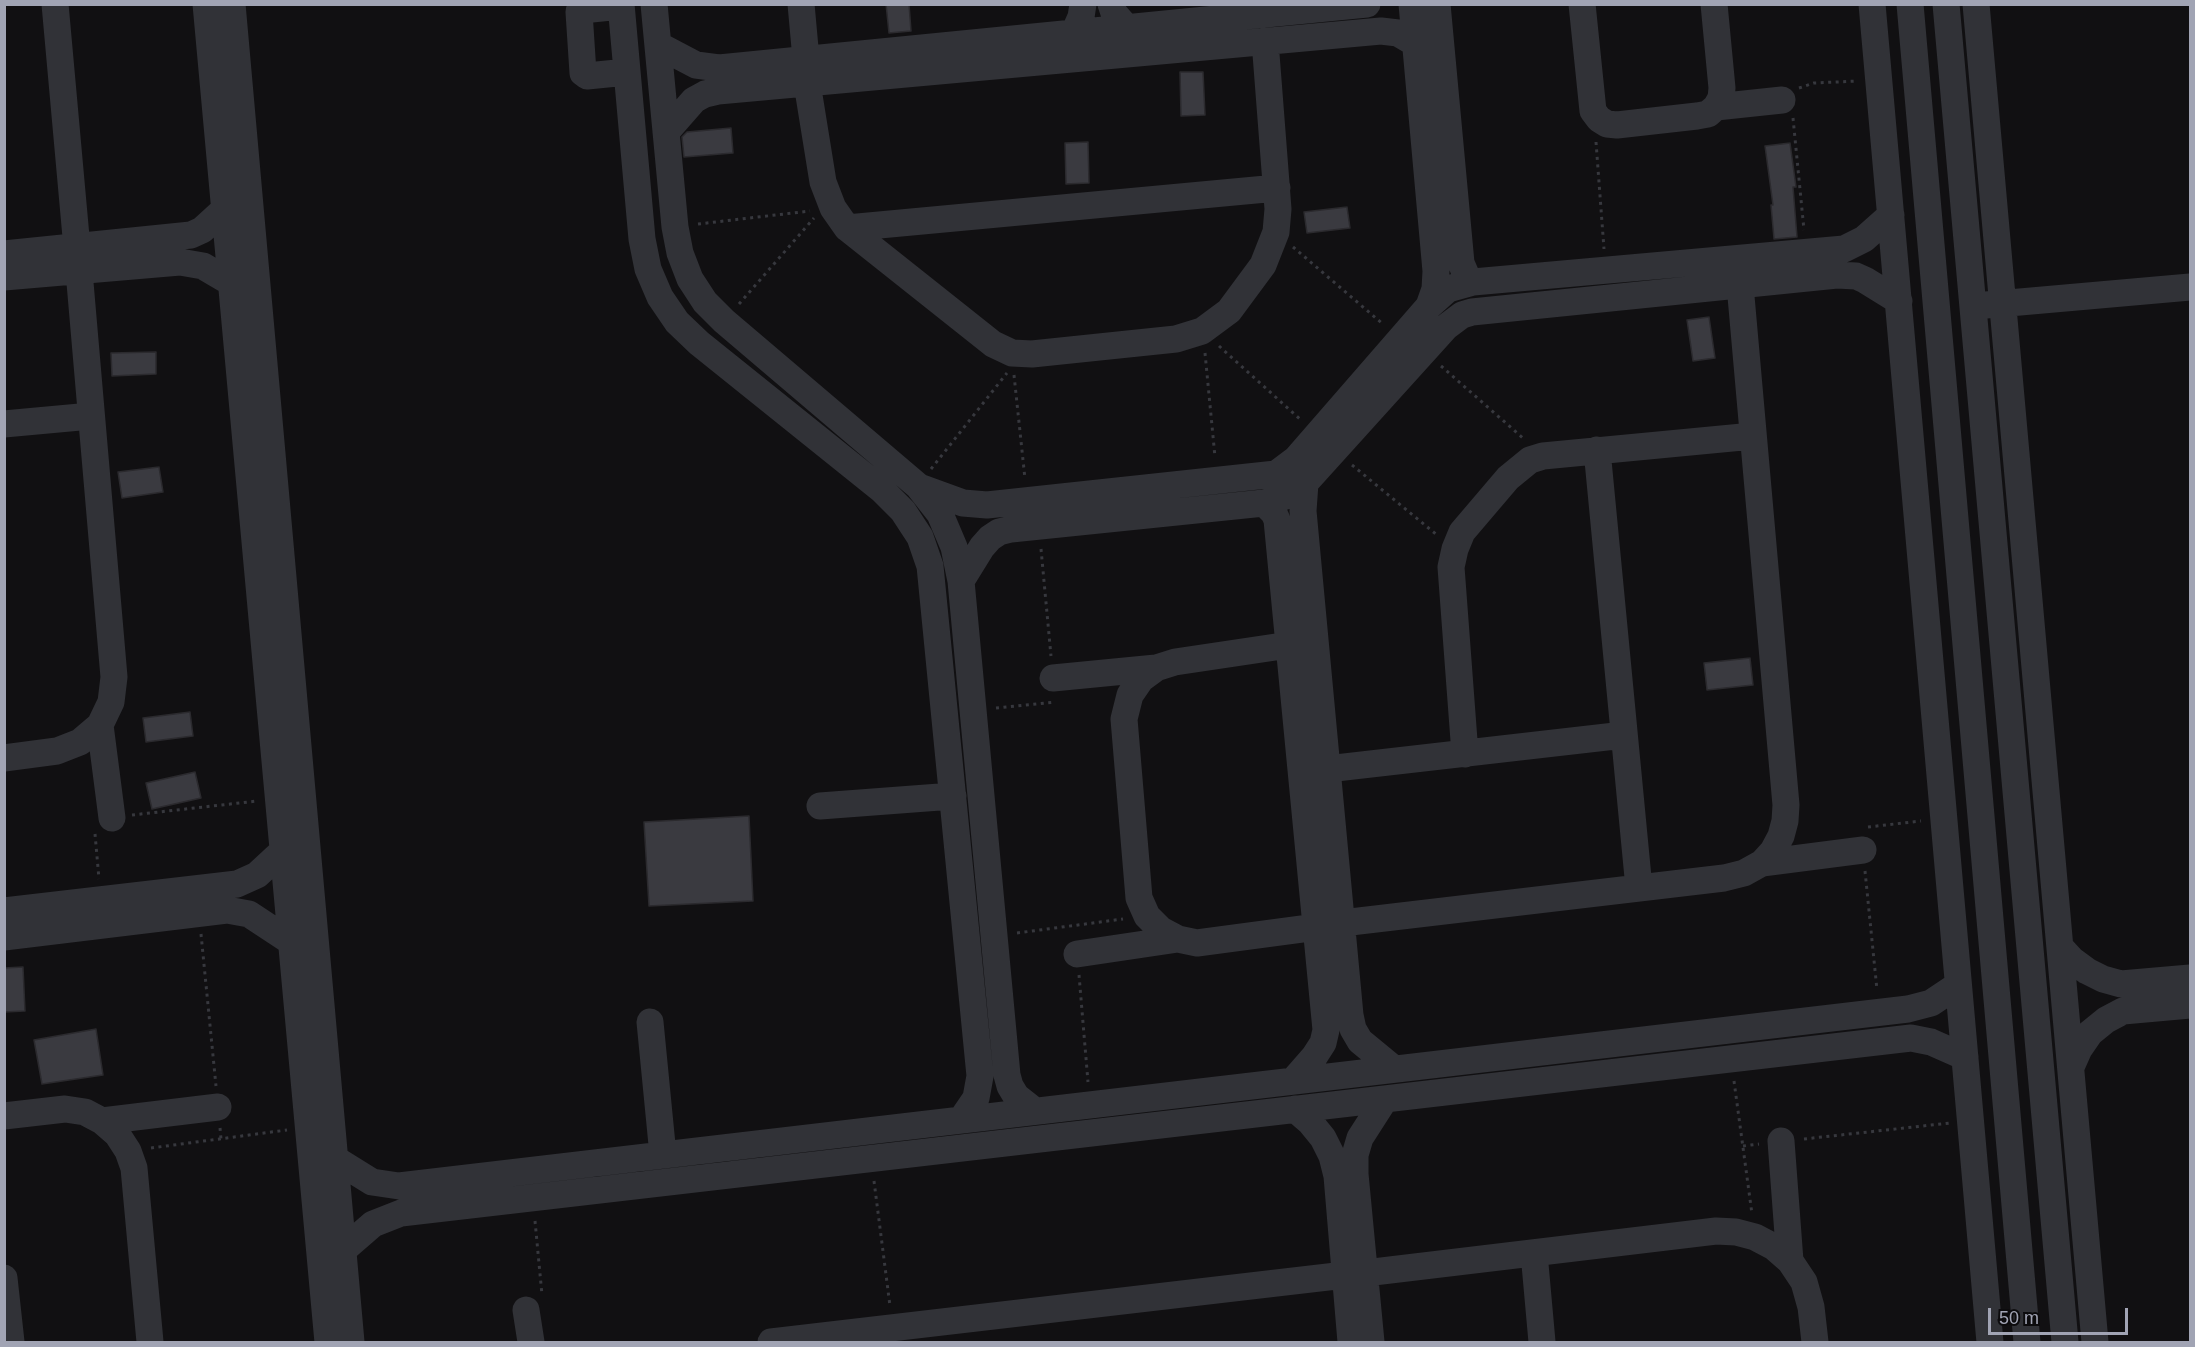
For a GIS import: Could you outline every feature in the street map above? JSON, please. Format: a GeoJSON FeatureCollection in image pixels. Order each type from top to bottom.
{"type":"FeatureCollection","features":[{"type":"Feature","properties":{"kind":"street"},"geometry":{"type":"LineString","coordinates":[[4,758],[57,751],[81,742],[100,725],[111,702],[114,677],[55,4]]}},
{"type":"Feature","properties":{"kind":"street"},"geometry":{"type":"LineString","coordinates":[[206,4],[232,283],[268,549],[335,1159],[351,1342]]}},
{"type":"Feature","properties":{"kind":"street"},"geometry":{"type":"LineString","coordinates":[[232,4],[268,549],[280,799],[328,1342]]}},
{"type":"Feature","properties":{"kind":"street"},"geometry":{"type":"LineString","coordinates":[[654,4],[675,227],[680,254],[690,279],[705,302],[724,321],[918,486],[940,514],[954,547],[961,581],[974,710],[1007,1075],[1016,1096],[1035,1111]]}},
{"type":"Feature","properties":{"kind":"street"},"geometry":{"type":"LineString","coordinates":[[801,4],[806,71],[823,182],[833,208],[847,228],[993,344],[1012,353],[1032,354],[1176,339],[1202,331],[1229,311],[1263,265],[1276,232],[1276,188],[1265,41]]}},
{"type":"Feature","properties":{"kind":"street"},"geometry":{"type":"LineString","coordinates":[[1074,33],[1082,17],[1083,4]]}},
{"type":"Feature","properties":{"kind":"street"},"geometry":{"type":"LineString","coordinates":[[1111,4],[1119,20],[1127,28]]}},
{"type":"Feature","properties":{"kind":"street"},"geometry":{"type":"LineString","coordinates":[[666,132],[694,100],[705,94],[806,71],[1074,33],[1367,4]]}},
{"type":"Feature","properties":{"kind":"street"},"geometry":{"type":"LineString","coordinates":[[1412,4],[1436,271],[1435,289],[1428,306]]}},
{"type":"Feature","properties":{"kind":"street"},"geometry":{"type":"LineString","coordinates":[[1437,4],[1461,263],[1467,277],[1473,282]]}},
{"type":"Feature","properties":{"kind":"street"},"geometry":{"type":"LineString","coordinates":[[1582,4],[1593,111],[1607,124],[1617,125],[1697,116],[1708,114],[1716,108],[1721,98],[1722,88],[1714,4]]}},
{"type":"Feature","properties":{"kind":"street"},"geometry":{"type":"LineString","coordinates":[[1872,4],[1990,1342]]}},
{"type":"Feature","properties":{"kind":"street"},"geometry":{"type":"LineString","coordinates":[[1910,4],[2027,1342]]}},
{"type":"Feature","properties":{"kind":"street"},"geometry":{"type":"LineString","coordinates":[[1946,4],[2065,1342]]}},
{"type":"Feature","properties":{"kind":"street"},"geometry":{"type":"LineString","coordinates":[[1976,4],[2095,1342]]}},
{"type":"Feature","properties":{"kind":"street"},"geometry":{"type":"LineString","coordinates":[[627,72],[587,76],[583,73],[579,12],[621,5],[642,239],[648,269],[660,297],[677,322],[699,343],[882,490],[903,511],[920,537],[930,566],[980,1076],[976,1098],[961,1120]]}},
{"type":"Feature","properties":{"kind":"street"},"geometry":{"type":"LineString","coordinates":[[658,45],[685,60],[707,67],[806,71],[1265,41],[1381,31],[1398,33],[1415,43]]}},
{"type":"Feature","properties":{"kind":"street"},"geometry":{"type":"LineString","coordinates":[[1716,108],[1782,100]]}},
{"type":"Feature","properties":{"kind":"street"},"geometry":{"type":"LineString","coordinates":[[847,228],[1276,188]]}},
{"type":"Feature","properties":{"kind":"street"},"geometry":{"type":"LineString","coordinates":[[179,250],[191,235],[202,230],[225,209]]}},
{"type":"Feature","properties":{"kind":"street"},"geometry":{"type":"LineString","coordinates":[[1329,925],[1327,769],[1303,511],[1305,483],[1325,443],[1400,339],[1428,306],[1448,289],[1473,282],[1844,249],[1855,246],[1892,215]]}},
{"type":"Feature","properties":{"kind":"street"},"geometry":{"type":"LineString","coordinates":[[4,255],[78,259],[179,250],[232,283]]}},
{"type":"Feature","properties":{"kind":"street"},"geometry":{"type":"LineString","coordinates":[[4,277],[78,259]]}},
{"type":"Feature","properties":{"kind":"street"},"geometry":{"type":"LineString","coordinates":[[918,486],[963,503],[987,505],[1276,474],[1325,443],[1454,320],[1472,312],[1846,275],[1865,279],[1899,301]]}},
{"type":"Feature","properties":{"kind":"street"},"geometry":{"type":"LineString","coordinates":[[1077,954],[1178,939],[1197,942],[1724,878],[1744,873],[1762,862],[1773,851],[1781,836],[1786,805],[1740,285]]}},
{"type":"Feature","properties":{"kind":"street"},"geometry":{"type":"LineString","coordinates":[[1937,310],[2190,287]]}},
{"type":"Feature","properties":{"kind":"street"},"geometry":{"type":"LineString","coordinates":[[795,420],[814,397]]}},
{"type":"Feature","properties":{"kind":"street"},"geometry":{"type":"LineString","coordinates":[[4,424],[91,416]]}},
{"type":"Feature","properties":{"kind":"street"},"geometry":{"type":"LineString","coordinates":[[1465,753],[1451,567],[1462,532],[1508,478],[1530,460],[1543,456],[1754,436]]}},
{"type":"Feature","properties":{"kind":"street"},"geometry":{"type":"LineString","coordinates":[[1597,450],[1639,888]]}},
{"type":"Feature","properties":{"kind":"street"},"geometry":{"type":"LineString","coordinates":[[961,581],[982,547],[999,532],[1264,503],[1286,496],[1305,483]]}},
{"type":"Feature","properties":{"kind":"street"},"geometry":{"type":"LineString","coordinates":[[1264,503],[1274,513],[1277,520],[1289,645],[1329,925],[1338,1015],[1353,1029],[1360,1041],[1394,1069]]}},
{"type":"Feature","properties":{"kind":"street"},"geometry":{"type":"LineString","coordinates":[[1058,694],[1175,662],[1289,645]]}},
{"type":"Feature","properties":{"kind":"street"},"geometry":{"type":"LineString","coordinates":[[1156,668],[1141,679],[1130,695],[1124,719],[1139,898],[1147,916],[1161,930],[1178,939]]}},
{"type":"Feature","properties":{"kind":"street"},"geometry":{"type":"LineString","coordinates":[[100,725],[112,818]]}},
{"type":"Feature","properties":{"kind":"street"},"geometry":{"type":"LineString","coordinates":[[1327,769],[1624,735]]}},
{"type":"Feature","properties":{"kind":"street"},"geometry":{"type":"LineString","coordinates":[[819,806],[953,795]]}},
{"type":"Feature","properties":{"kind":"street"},"geometry":{"type":"LineString","coordinates":[[4,937],[207,905],[237,884],[248,881],[285,850]]}},
{"type":"Feature","properties":{"kind":"street"},"geometry":{"type":"LineString","coordinates":[[1762,862],[1863,850]]}},
{"type":"Feature","properties":{"kind":"street"},"geometry":{"type":"LineString","coordinates":[[4,911],[102,900],[207,905],[249,914],[292,943]]}},
{"type":"Feature","properties":{"kind":"street"},"geometry":{"type":"LineString","coordinates":[[2060,947],[2079,966],[2103,979],[2121,984],[2183,992]]}},
{"type":"Feature","properties":{"kind":"street"},"geometry":{"type":"LineString","coordinates":[[335,1159],[372,1182],[399,1186],[1908,1009],[1931,1003],[1958,985]]}},
{"type":"Feature","properties":{"kind":"street"},"geometry":{"type":"LineString","coordinates":[[2071,1067],[2090,1033],[2106,1020],[2123,1011],[2183,992]]}},
{"type":"Feature","properties":{"kind":"street"},"geometry":{"type":"LineString","coordinates":[[1908,1009],[1911,1038]]}},
{"type":"Feature","properties":{"kind":"street"},"geometry":{"type":"LineString","coordinates":[[1293,1081],[1314,1057],[1323,1043],[1326,1030],[1338,1015]]}},
{"type":"Feature","properties":{"kind":"street"},"geometry":{"type":"LineString","coordinates":[[650,1022],[663,1155]]}},
{"type":"Feature","properties":{"kind":"street"},"geometry":{"type":"LineString","coordinates":[[343,1250],[374,1224],[401,1213],[1911,1038],[1941,1045],[1965,1058]]}},
{"type":"Feature","properties":{"kind":"street"},"geometry":{"type":"LineString","coordinates":[[1346,1175],[1356,1155],[1360,1138],[1385,1099]]}},
{"type":"Feature","properties":{"kind":"street"},"geometry":{"type":"LineString","coordinates":[[1135,1100],[1139,1127]]}},
{"type":"Feature","properties":{"kind":"street"},"geometry":{"type":"LineString","coordinates":[[102,1121],[218,1107]]}},
{"type":"Feature","properties":{"kind":"street"},"geometry":{"type":"LineString","coordinates":[[4,1116],[65,1109],[84,1113],[102,1121],[117,1134],[128,1151],[134,1168],[150,1342]]}},
{"type":"Feature","properties":{"kind":"street"},"geometry":{"type":"LineString","coordinates":[[1295,1109],[1323,1138],[1332,1156],[1346,1175],[1355,1274],[1371,1342]]}},
{"type":"Feature","properties":{"kind":"street"},"geometry":{"type":"LineString","coordinates":[[1781,1142],[1790,1261]]}},
{"type":"Feature","properties":{"kind":"street"},"geometry":{"type":"LineString","coordinates":[[399,1186],[401,1213]]}},
{"type":"Feature","properties":{"kind":"street"},"geometry":{"type":"LineString","coordinates":[[771,1342],[835,1339],[893,1328],[1716,1231],[1736,1232],[1755,1237],[1774,1247],[1790,1261],[1804,1282],[1811,1307],[1815,1342]]}},
{"type":"Feature","properties":{"kind":"street"},"geometry":{"type":"LineString","coordinates":[[1534,1253],[1542,1342]]}},
{"type":"Feature","properties":{"kind":"street"},"geometry":{"type":"LineString","coordinates":[[1351,1342],[1355,1274]]}},
{"type":"Feature","properties":{"kind":"street"},"geometry":{"type":"LineString","coordinates":[[4,1278],[11,1342]]}},
{"type":"Feature","properties":{"kind":"street"},"geometry":{"type":"LineString","coordinates":[[526,1310],[531,1342]]}},
{"type":"Feature","properties":{"kind":"path"},"geometry":{"type":"LineString","coordinates":[[1782,100],[1796,89],[1814,83],[1879,81]]}},
{"type":"Feature","properties":{"kind":"path"},"geometry":{"type":"LineString","coordinates":[[1782,100],[1792,106],[1806,253]]}},
{"type":"Feature","properties":{"kind":"path"},"geometry":{"type":"LineString","coordinates":[[1593,111],[1606,270]]}},
{"type":"Feature","properties":{"kind":"path"},"geometry":{"type":"LineString","coordinates":[[675,227],[821,210],[724,321]]}},
{"type":"Feature","properties":{"kind":"path"},"geometry":{"type":"LineString","coordinates":[[1276,232],[1400,339]]}},
{"type":"Feature","properties":{"kind":"path"},"geometry":{"type":"LineString","coordinates":[[1202,331],[1325,443],[1455,549]]}},
{"type":"Feature","properties":{"kind":"path"},"geometry":{"type":"LineString","coordinates":[[1202,331],[1218,481]]}},
{"type":"Feature","properties":{"kind":"path"},"geometry":{"type":"LineString","coordinates":[[1424,351],[1543,456]]}},
{"type":"Feature","properties":{"kind":"path"},"geometry":{"type":"LineString","coordinates":[[918,486],[1013,364],[1027,500]]}},
{"type":"Feature","properties":{"kind":"path"},"geometry":{"type":"LineString","coordinates":[[974,710],[1058,694],[1039,526]]}},
{"type":"Feature","properties":{"kind":"path"},"geometry":{"type":"LineString","coordinates":[[102,900],[94,824],[98,819],[280,799]]}},
{"type":"Feature","properties":{"kind":"path"},"geometry":{"type":"LineString","coordinates":[[1863,850],[1880,1012]]}},
{"type":"Feature","properties":{"kind":"path"},"geometry":{"type":"LineString","coordinates":[[207,905],[221,1139]]}},
{"type":"Feature","properties":{"kind":"path"},"geometry":{"type":"LineString","coordinates":[[994,936],[1147,916]]}},
{"type":"Feature","properties":{"kind":"path"},"geometry":{"type":"LineString","coordinates":[[1074,926],[1090,1105]]}},
{"type":"Feature","properties":{"kind":"path"},"geometry":{"type":"LineString","coordinates":[[1731,1059],[1755,1237]]}},
{"type":"Feature","properties":{"kind":"path"},"geometry":{"type":"LineString","coordinates":[[1743,1146],[1970,1121]]}},
{"type":"Feature","properties":{"kind":"path"},"geometry":{"type":"LineString","coordinates":[[128,1151],[309,1127]]}},
{"type":"Feature","properties":{"kind":"path"},"geometry":{"type":"LineString","coordinates":[[871,1158],[893,1328]]}},
{"type":"Feature","properties":{"kind":"path"},"geometry":{"type":"LineString","coordinates":[[526,1310],[528,1303],[540,1300],[542,1295],[533,1198]]}},
{"type":"Feature","properties":{"kind":"building"},"geometry":{"type":"Polygon","coordinates":[[[886,4],[909,4],[911,31],[889,33],[886,4]]]}},
{"type":"Feature","properties":{"kind":"building"},"geometry":{"type":"Polygon","coordinates":[[[1180,72],[1203,72],[1205,115],[1181,116],[1180,72]]]}},
{"type":"Feature","properties":{"kind":"building"},"geometry":{"type":"Polygon","coordinates":[[[731,128],[733,153],[684,157],[682,137],[687,132],[731,128]]]}},
{"type":"Feature","properties":{"kind":"building"},"geometry":{"type":"Polygon","coordinates":[[[1088,142],[1089,183],[1066,184],[1065,143],[1088,142]]]}},
{"type":"Feature","properties":{"kind":"building"},"geometry":{"type":"Polygon","coordinates":[[[1790,143],[1796,187],[1793,187],[1797,237],[1774,239],[1771,205],[1773,205],[1765,146],[1790,143]]]}},
{"type":"Feature","properties":{"kind":"building"},"geometry":{"type":"Polygon","coordinates":[[[1347,207],[1350,228],[1307,233],[1304,212],[1347,207]]]}},
{"type":"Feature","properties":{"kind":"building"},"geometry":{"type":"Polygon","coordinates":[[[1709,317],[1715,358],[1693,361],[1687,320],[1709,317]]]}},
{"type":"Feature","properties":{"kind":"building"},"geometry":{"type":"Polygon","coordinates":[[[156,352],[156,374],[112,376],[111,353],[156,352]]]}},
{"type":"Feature","properties":{"kind":"building"},"geometry":{"type":"Polygon","coordinates":[[[159,467],[163,492],[122,498],[118,472],[159,467]]]}},
{"type":"Feature","properties":{"kind":"building"},"geometry":{"type":"Polygon","coordinates":[[[1750,658],[1753,685],[1707,690],[1704,663],[1750,658]]]}},
{"type":"Feature","properties":{"kind":"building"},"geometry":{"type":"Polygon","coordinates":[[[190,712],[193,736],[146,742],[143,718],[190,712]]]}},
{"type":"Feature","properties":{"kind":"building"},"geometry":{"type":"Polygon","coordinates":[[[195,772],[201,798],[152,809],[146,783],[195,772]]]}},
{"type":"Feature","properties":{"kind":"building"},"geometry":{"type":"Polygon","coordinates":[[[749,816],[753,901],[649,906],[644,822],[749,816]]]}},
{"type":"Feature","properties":{"kind":"building"},"geometry":{"type":"Polygon","coordinates":[[[23,967],[25,1011],[4,1012],[4,968],[23,967]]]}},
{"type":"Feature","properties":{"kind":"building"},"geometry":{"type":"Polygon","coordinates":[[[96,1029],[103,1075],[42,1084],[34,1040],[96,1029]]]}}]}
